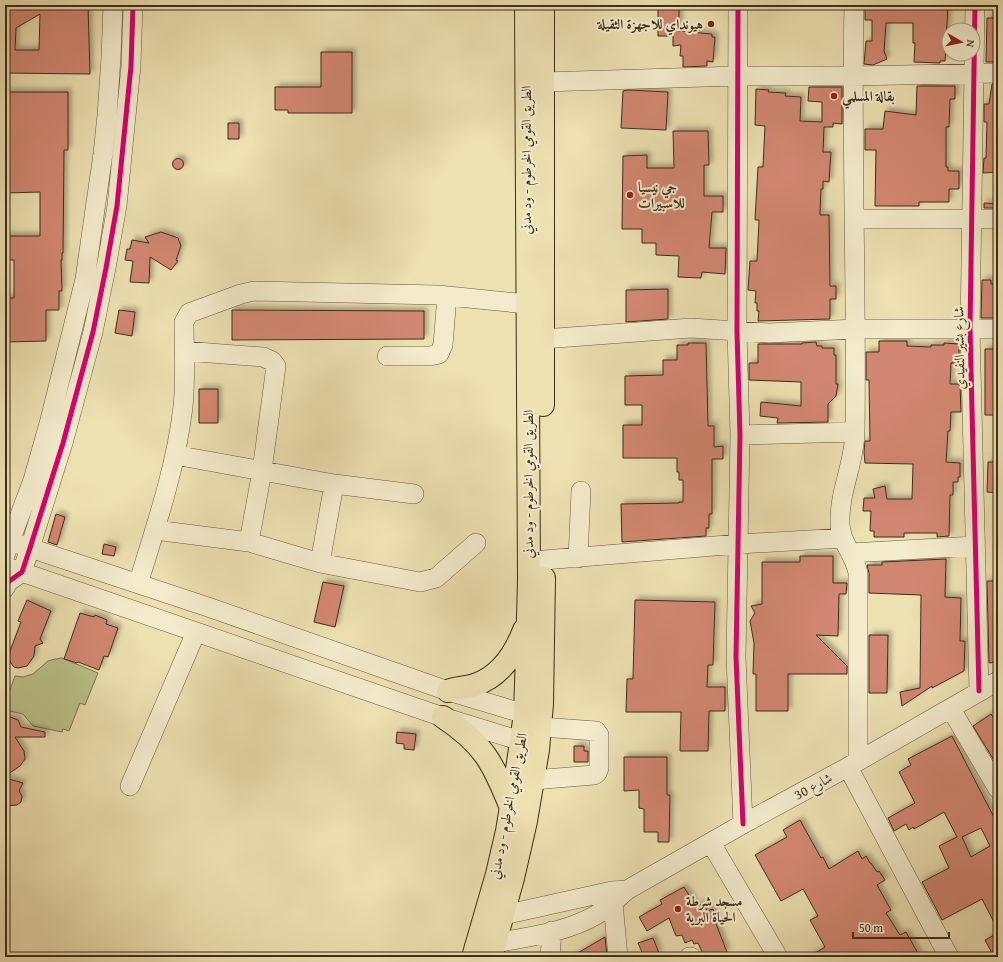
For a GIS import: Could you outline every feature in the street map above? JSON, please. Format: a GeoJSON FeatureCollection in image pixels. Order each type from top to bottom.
{"type":"FeatureCollection","features":[{"type":"Feature","properties":{"kind":"highway","name":"الطريق القومي الخرطوم - ود مدني"},"geometry":{"type":"LineString","coordinates":[[493,950],[524,828],[533,780],[533,721],[528,619],[526,5]]}},
{"type":"Feature","properties":{"kind":"highway","name":"الطريق القومي الخرطوم - ود مدني"},"geometry":{"type":"LineString","coordinates":[[473,957],[497,874],[511,808],[521,741],[533,721],[543,673],[544,5]]}},
{"type":"Feature","properties":{"kind":"highway"},"geometry":{"type":"LineString","coordinates":[[448,691],[475,685],[485,681],[498,672],[508,662],[516,649],[528,619]]}},
{"type":"Feature","properties":{"kind":"highway"},"geometry":{"type":"LineString","coordinates":[[443,717],[466,734],[487,755],[500,779],[511,808]]}},
{"type":"Feature","properties":{"kind":"street"},"geometry":{"type":"LineString","coordinates":[[113,5],[107,115],[86,273],[50,420],[32,480],[7,545],[30,548],[138,584],[533,721],[596,732],[599,734],[599,768],[597,772],[594,774],[533,780]]}},
{"type":"Feature","properties":{"kind":"street"},"geometry":{"type":"LineString","coordinates":[[133,5],[131,66],[116,214],[93,332],[50,486],[30,548],[9,576],[196,632],[443,717],[521,741]]}},
{"type":"Feature","properties":{"kind":"street"},"geometry":{"type":"LineString","coordinates":[[738,5],[737,332],[740,435],[736,657],[743,824]]}},
{"type":"Feature","properties":{"kind":"street"},"geometry":{"type":"LineString","coordinates":[[854,5],[852,76],[856,329],[855,432],[853,452],[842,500],[840,523],[858,573],[853,764],[949,957]]}},
{"type":"Feature","properties":{"kind":"street","name":"شارع بشير النفيدي"},"geometry":{"type":"LineString","coordinates":[[976,5],[970,329],[979,691]]}},
{"type":"Feature","properties":{"kind":"street"},"geometry":{"type":"LineString","coordinates":[[543,82],[738,76],[998,74]]}},
{"type":"Feature","properties":{"kind":"street"},"geometry":{"type":"LineString","coordinates":[[854,219],[998,219]]}},
{"type":"Feature","properties":{"kind":"street"},"geometry":{"type":"LineString","coordinates":[[138,584],[155,530],[175,455],[183,406],[184,322],[189,313],[247,292],[254,291],[447,296],[528,304]]}},
{"type":"Feature","properties":{"kind":"street"},"geometry":{"type":"LineString","coordinates":[[387,356],[430,356],[440,354],[443,345],[447,296]]}},
{"type":"Feature","properties":{"kind":"street"},"geometry":{"type":"LineString","coordinates":[[543,339],[691,328],[769,333],[856,329],[998,329]]}},
{"type":"Feature","properties":{"kind":"street"},"geometry":{"type":"LineString","coordinates":[[184,351],[263,357],[272,361],[276,366],[262,471],[249,542]]}},
{"type":"Feature","properties":{"kind":"street"},"geometry":{"type":"LineString","coordinates":[[740,435],[855,432]]}},
{"type":"Feature","properties":{"kind":"street"},"geometry":{"type":"LineString","coordinates":[[175,455],[334,484],[414,494]]}},
{"type":"Feature","properties":{"kind":"street"},"geometry":{"type":"LineString","coordinates":[[32,480],[50,486]]}},
{"type":"Feature","properties":{"kind":"street"},"geometry":{"type":"LineString","coordinates":[[320,563],[334,484]]}},
{"type":"Feature","properties":{"kind":"street"},"geometry":{"type":"LineString","coordinates":[[578,558],[581,491]]}},
{"type":"Feature","properties":{"kind":"street"},"geometry":{"type":"LineString","coordinates":[[155,530],[249,542],[320,563],[420,582],[436,578],[476,542]]}},
{"type":"Feature","properties":{"kind":"street"},"geometry":{"type":"LineString","coordinates":[[544,560],[739,544],[975,546]]}},
{"type":"Feature","properties":{"kind":"street"},"geometry":{"type":"LineString","coordinates":[[130,786],[196,632]]}},
{"type":"Feature","properties":{"kind":"street","name":"شارع 30"},"geometry":{"type":"LineString","coordinates":[[493,950],[578,924],[589,919],[613,903],[627,890],[998,681]]}},
{"type":"Feature","properties":{"kind":"street"},"geometry":{"type":"LineString","coordinates":[[950,709],[998,789]]}},
{"type":"Feature","properties":{"kind":"street"},"geometry":{"type":"LineString","coordinates":[[711,843],[778,957]]}},
{"type":"Feature","properties":{"kind":"street","name":"شارع 30"},"geometry":{"type":"LineString","coordinates":[[503,915],[612,891],[627,890]]}},
{"type":"Feature","properties":{"kind":"street"},"geometry":{"type":"LineString","coordinates":[[613,903],[618,957]]}},
{"type":"Feature","properties":{"kind":"street"},"geometry":{"type":"LineString","coordinates":[[550,957],[552,931]]}},
{"type":"Feature","properties":{"kind":"green space"},"geometry":{"type":"Polygon","coordinates":[[[62,658],[98,673],[85,705],[80,703],[69,731],[63,729],[62,732],[33,726],[23,714],[5,710],[5,703],[15,676],[23,677],[33,674],[48,661],[62,658]]]}},
{"type":"Feature","properties":{"kind":"building"},"geometry":{"type":"Polygon","coordinates":[[[5,5],[88,5],[90,74],[5,73],[5,5]],[[40,14],[16,28],[15,50],[39,50],[40,14]]]}},
{"type":"Feature","properties":{"kind":"building"},"geometry":{"type":"Polygon","coordinates":[[[865,5],[948,5],[947,22],[941,22],[940,63],[914,62],[915,43],[913,43],[913,23],[886,23],[884,51],[887,59],[873,65],[864,64],[866,41],[872,41],[872,20],[865,20],[865,5]]]}},
{"type":"Feature","properties":{"kind":"building"},"geometry":{"type":"Polygon","coordinates":[[[658,8],[679,8],[679,31],[712,34],[712,37],[715,37],[713,62],[707,61],[707,66],[683,67],[683,56],[680,56],[681,45],[673,46],[673,36],[658,36],[658,8]]]}},
{"type":"Feature","properties":{"kind":"building"},"geometry":{"type":"Polygon","coordinates":[[[987,18],[998,18],[998,62],[986,62],[987,18]]]}},
{"type":"Feature","properties":{"kind":"building"},"geometry":{"type":"Polygon","coordinates":[[[321,52],[352,52],[352,113],[288,113],[288,110],[275,110],[275,87],[321,87],[321,52]]]}},
{"type":"Feature","properties":{"kind":"building"},"geometry":{"type":"Polygon","coordinates":[[[992,84],[998,84],[998,172],[983,173],[984,158],[986,158],[987,122],[984,122],[984,104],[989,104],[992,84]]]}},
{"type":"Feature","properties":{"kind":"building"},"geometry":{"type":"Polygon","coordinates":[[[917,86],[955,86],[955,99],[950,99],[949,127],[946,127],[946,167],[948,167],[948,171],[959,171],[959,189],[949,189],[949,202],[919,202],[919,206],[875,206],[876,150],[865,150],[865,129],[883,129],[885,111],[916,115],[917,86]]]}},
{"type":"Feature","properties":{"kind":"building"},"geometry":{"type":"Polygon","coordinates":[[[809,87],[842,87],[842,124],[833,123],[833,127],[824,127],[823,152],[831,152],[829,182],[823,181],[823,189],[821,189],[820,213],[820,215],[829,215],[830,286],[836,286],[836,299],[830,299],[830,319],[758,321],[759,311],[757,311],[757,303],[755,303],[756,291],[748,290],[750,261],[757,261],[759,220],[755,220],[758,167],[763,167],[765,126],[755,125],[756,89],[769,90],[768,92],[786,93],[785,96],[801,97],[800,121],[822,122],[822,102],[808,101],[809,87]]]}},
{"type":"Feature","properties":{"kind":"building"},"geometry":{"type":"Polygon","coordinates":[[[623,91],[668,92],[666,130],[621,128],[623,91]]]}},
{"type":"Feature","properties":{"kind":"building"},"geometry":{"type":"Polygon","coordinates":[[[5,92],[68,92],[68,150],[64,150],[63,253],[61,260],[62,291],[59,291],[59,310],[46,310],[46,341],[5,342],[5,298],[14,298],[14,260],[5,260],[5,236],[40,236],[40,192],[5,193],[5,92]]]}},
{"type":"Feature","properties":{"kind":"building"},"geometry":{"type":"Polygon","coordinates":[[[228,123],[239,123],[239,139],[228,139],[228,123]]]}},
{"type":"Feature","properties":{"kind":"building"},"geometry":{"type":"Polygon","coordinates":[[[673,131],[708,131],[709,165],[704,165],[704,196],[723,196],[723,212],[712,212],[709,248],[726,248],[725,274],[702,272],[701,278],[678,277],[679,256],[656,255],[656,243],[642,243],[642,229],[622,229],[623,156],[647,155],[647,168],[674,168],[673,131]]]}},
{"type":"Feature","properties":{"kind":"building"},"geometry":{"type":"Polygon","coordinates":[[[178,158],[182,160],[184,164],[182,168],[178,170],[174,168],[172,164],[174,160],[178,158]]]}},
{"type":"Feature","properties":{"kind":"building"},"geometry":{"type":"Polygon","coordinates":[[[984,203],[998,204],[998,208],[984,208],[984,203]]]}},
{"type":"Feature","properties":{"kind":"building"},"geometry":{"type":"Polygon","coordinates":[[[161,232],[178,238],[181,246],[176,260],[178,261],[171,270],[150,257],[149,283],[130,282],[133,261],[125,260],[127,249],[130,249],[132,240],[149,243],[145,237],[161,232]]]}},
{"type":"Feature","properties":{"kind":"building"},"geometry":{"type":"Polygon","coordinates":[[[982,280],[991,280],[991,284],[998,284],[998,318],[981,318],[982,280]]]}},
{"type":"Feature","properties":{"kind":"building"},"geometry":{"type":"Polygon","coordinates":[[[668,289],[668,319],[626,322],[626,290],[668,289]]]}},
{"type":"Feature","properties":{"kind":"building"},"geometry":{"type":"Polygon","coordinates":[[[119,310],[135,312],[132,336],[115,333],[119,310]]]}},
{"type":"Feature","properties":{"kind":"building"},"geometry":{"type":"Polygon","coordinates":[[[232,310],[424,311],[424,339],[232,340],[232,310]]]}},
{"type":"Feature","properties":{"kind":"building"},"geometry":{"type":"Polygon","coordinates":[[[879,341],[907,341],[907,346],[931,347],[931,345],[944,345],[944,343],[959,344],[959,363],[951,363],[950,384],[960,384],[961,412],[951,412],[946,462],[960,463],[960,477],[958,477],[958,482],[953,482],[953,495],[950,495],[949,536],[937,537],[937,533],[904,533],[904,537],[874,537],[874,531],[870,531],[871,511],[863,511],[864,498],[875,498],[873,489],[885,486],[887,499],[912,499],[913,464],[865,463],[865,441],[870,441],[869,380],[866,380],[866,352],[879,352],[879,341]]]}},
{"type":"Feature","properties":{"kind":"building"},"geometry":{"type":"Polygon","coordinates":[[[816,342],[817,346],[822,346],[822,348],[834,348],[834,355],[836,355],[836,384],[838,384],[836,396],[828,404],[828,422],[777,423],[778,418],[760,416],[761,402],[801,406],[801,382],[749,380],[749,363],[758,363],[758,344],[802,344],[816,342]]]}},
{"type":"Feature","properties":{"kind":"building"},"geometry":{"type":"Polygon","coordinates":[[[688,343],[706,343],[708,426],[714,426],[714,447],[723,446],[723,459],[712,459],[712,514],[709,514],[709,528],[706,528],[706,536],[622,542],[621,504],[683,502],[683,480],[679,480],[679,472],[677,472],[677,458],[623,458],[623,425],[642,425],[642,405],[625,405],[625,376],[663,375],[663,360],[677,360],[677,345],[688,345],[688,343]]]}},
{"type":"Feature","properties":{"kind":"building"},"geometry":{"type":"Polygon","coordinates":[[[985,349],[998,349],[998,415],[985,415],[985,349]]]}},
{"type":"Feature","properties":{"kind":"building"},"geometry":{"type":"Polygon","coordinates":[[[199,389],[218,389],[218,423],[199,423],[199,389]]]}},
{"type":"Feature","properties":{"kind":"building"},"geometry":{"type":"Polygon","coordinates":[[[988,462],[998,462],[998,493],[987,492],[988,462]]]}},
{"type":"Feature","properties":{"kind":"building"},"geometry":{"type":"Polygon","coordinates":[[[56,514],[65,517],[57,545],[48,542],[56,514]]]}},
{"type":"Feature","properties":{"kind":"building"},"geometry":{"type":"Polygon","coordinates":[[[104,544],[116,547],[114,556],[102,554],[104,544]]]}},
{"type":"Feature","properties":{"kind":"building"},"geometry":{"type":"Polygon","coordinates":[[[800,556],[833,556],[833,583],[847,583],[846,594],[839,594],[838,636],[816,635],[847,666],[847,674],[788,674],[788,711],[756,711],[756,674],[753,674],[754,643],[750,621],[755,613],[751,606],[762,604],[762,562],[800,562],[800,556]]]}},
{"type":"Feature","properties":{"kind":"building"},"geometry":{"type":"Polygon","coordinates":[[[946,559],[945,597],[961,598],[960,641],[965,641],[964,671],[932,688],[932,686],[902,706],[900,692],[920,688],[921,595],[869,593],[869,573],[867,565],[882,565],[882,562],[946,559]]]}},
{"type":"Feature","properties":{"kind":"building"},"geometry":{"type":"Polygon","coordinates":[[[987,581],[998,581],[998,662],[989,663],[987,581]]]}},
{"type":"Feature","properties":{"kind":"building"},"geometry":{"type":"Polygon","coordinates":[[[323,582],[344,586],[335,627],[314,622],[323,582]]]}},
{"type":"Feature","properties":{"kind":"building"},"geometry":{"type":"Polygon","coordinates":[[[27,600],[51,611],[40,639],[43,643],[35,646],[34,656],[27,666],[18,668],[14,667],[10,662],[9,657],[21,622],[18,621],[27,600]]]}},
{"type":"Feature","properties":{"kind":"building"},"geometry":{"type":"Polygon","coordinates":[[[635,600],[715,602],[713,665],[708,665],[707,687],[725,687],[725,711],[709,711],[708,751],[680,751],[681,712],[626,712],[627,679],[633,679],[635,600]]]}},
{"type":"Feature","properties":{"kind":"building"},"geometry":{"type":"Polygon","coordinates":[[[80,613],[94,617],[95,615],[107,620],[106,624],[118,628],[108,657],[104,656],[99,670],[78,662],[64,659],[80,613]]]}},
{"type":"Feature","properties":{"kind":"building"},"geometry":{"type":"Polygon","coordinates":[[[869,635],[888,635],[887,693],[869,693],[869,635]]]}},
{"type":"Feature","properties":{"kind":"building"},"geometry":{"type":"Polygon","coordinates":[[[991,714],[998,725],[998,767],[973,726],[991,714]]]}},
{"type":"Feature","properties":{"kind":"building"},"geometry":{"type":"Polygon","coordinates":[[[5,715],[18,720],[21,727],[45,732],[45,737],[15,737],[24,751],[25,759],[20,766],[5,776],[5,715]]]}},
{"type":"Feature","properties":{"kind":"building"},"geometry":{"type":"Polygon","coordinates":[[[397,732],[416,734],[414,750],[404,749],[404,744],[396,743],[397,732]]]}},
{"type":"Feature","properties":{"kind":"building"},"geometry":{"type":"Polygon","coordinates":[[[952,736],[998,825],[998,930],[982,899],[942,920],[922,882],[949,868],[939,846],[957,837],[944,812],[914,829],[913,827],[909,830],[906,824],[894,831],[888,818],[915,803],[899,772],[911,765],[908,759],[952,736]],[[981,828],[962,837],[971,857],[990,846],[981,828]]]}},
{"type":"Feature","properties":{"kind":"building"},"geometry":{"type":"Polygon","coordinates":[[[574,746],[584,746],[584,751],[588,751],[588,762],[574,762],[574,746]]]}},
{"type":"Feature","properties":{"kind":"building"},"geometry":{"type":"Polygon","coordinates":[[[624,757],[667,757],[667,795],[670,795],[669,842],[658,842],[658,832],[644,832],[644,809],[639,808],[639,790],[624,791],[624,757]]]}},
{"type":"Feature","properties":{"kind":"building"},"geometry":{"type":"Polygon","coordinates":[[[5,778],[23,783],[19,791],[22,796],[21,802],[17,805],[5,806],[5,778]]]}},
{"type":"Feature","properties":{"kind":"building"},"geometry":{"type":"Polygon","coordinates":[[[800,820],[821,858],[823,857],[829,869],[858,851],[862,859],[866,856],[877,872],[879,871],[885,880],[877,885],[891,910],[886,913],[900,935],[906,932],[920,957],[809,957],[825,947],[810,920],[818,916],[803,889],[781,901],[755,855],[787,837],[783,830],[800,820]]]}},
{"type":"Feature","properties":{"kind":"building"},"geometry":{"type":"Polygon","coordinates":[[[684,887],[693,900],[695,906],[704,903],[707,911],[713,909],[717,921],[715,921],[727,952],[713,957],[704,957],[698,943],[694,944],[692,940],[685,943],[682,935],[676,936],[669,918],[647,931],[639,917],[662,904],[660,900],[684,887]]]}},
{"type":"Feature","properties":{"kind":"building"},"geometry":{"type":"Polygon","coordinates":[[[998,933],[998,957],[994,957],[985,940],[998,933]]]}},
{"type":"Feature","properties":{"kind":"building"},"geometry":{"type":"Polygon","coordinates":[[[605,937],[607,957],[571,957],[605,937]]]}},
{"type":"Feature","properties":{"kind":"building"},"geometry":{"type":"Polygon","coordinates":[[[653,938],[659,953],[650,957],[644,957],[638,943],[653,938]]]}},
{"type":"Feature","properties":{"kind":"cycle path"},"geometry":{"type":"LineString","coordinates":[[5,588],[8,582],[22,572],[63,443],[93,332],[117,206],[131,66],[133,5]]}},
{"type":"Feature","properties":{"kind":"cycle path"},"geometry":{"type":"LineString","coordinates":[[738,5],[737,332],[740,435],[736,657],[743,824]]}},
{"type":"Feature","properties":{"kind":"cycle path"},"geometry":{"type":"LineString","coordinates":[[975,5],[970,329],[979,691]]}},
{"type":"Feature","properties":{"kind":"place","name":"هيونداي للاجهزة الثقيلة"},"geometry":{"type":"Point","coordinates":[711,24]}},
{"type":"Feature","properties":{"kind":"place","name":"بقالة المسلمي"},"geometry":{"type":"Point","coordinates":[834,96]}},
{"type":"Feature","properties":{"kind":"place","name":"جي نيسيا للاسبيرات"},"geometry":{"type":"Point","coordinates":[630,195]}},
{"type":"Feature","properties":{"kind":"place","name":"مسجد شرطة الحياة البرية"},"geometry":{"type":"Point","coordinates":[678,909]}}]}
